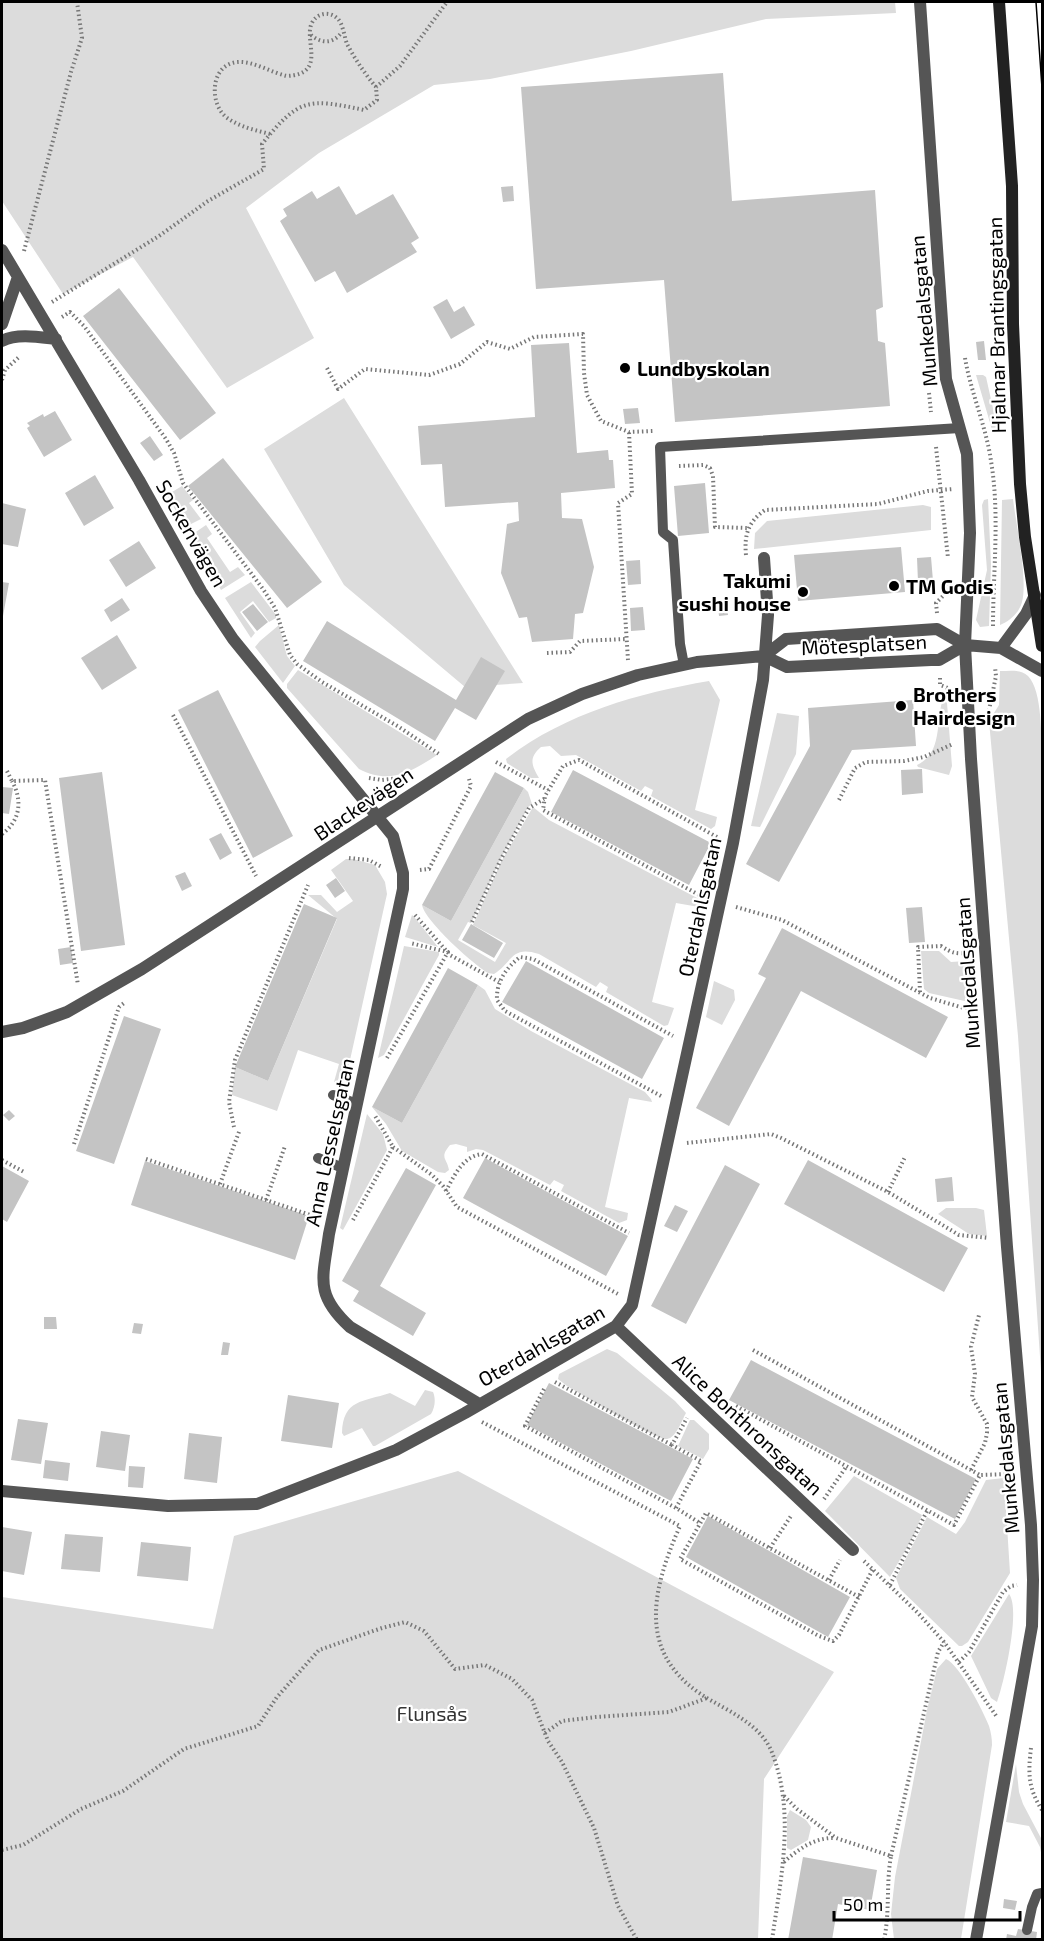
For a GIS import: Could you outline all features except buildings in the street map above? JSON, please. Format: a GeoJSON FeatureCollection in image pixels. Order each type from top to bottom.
{"type":"FeatureCollection","features":[{"type":"Feature","properties":{"kind":"main road","name":"Hjalmar Brantingsgatan"},"geometry":{"type":"LineString","coordinates":[[999,2],[1012,186],[1013,324],[1020,484],[1025,537],[1042,646]]}},
{"type":"Feature","properties":{"kind":"street","name":"Munkedalsgatan"},"geometry":{"type":"LineString","coordinates":[[920,2],[946,379],[967,454],[970,533],[965,645],[971,759],[1016,1360],[1031,1525],[1033,1580],[1032,1626],[976,1940]]}},
{"type":"Feature","properties":{"kind":"street","name":"Sockenvägen"},"geometry":{"type":"LineString","coordinates":[[2,250],[201,591],[233,639],[377,815]]}},
{"type":"Feature","properties":{"kind":"street"},"geometry":{"type":"LineString","coordinates":[[2,324],[18,277]]}},
{"type":"Feature","properties":{"kind":"street"},"geometry":{"type":"LineString","coordinates":[[2,341],[27,337],[56,339]]}},
{"type":"Feature","properties":{"kind":"street"},"geometry":{"type":"LineString","coordinates":[[764,558],[768,615],[765,656]]}},
{"type":"Feature","properties":{"kind":"street"},"geometry":{"type":"LineString","coordinates":[[998,648],[1026,614],[1035,595]]}},
{"type":"Feature","properties":{"kind":"street","name":"Mötesplatsen"},"geometry":{"type":"LineString","coordinates":[[965,645],[939,660],[787,667],[765,656],[786,639],[927,628],[938,629],[965,645],[998,648],[1042,671]]}},
{"type":"Feature","properties":{"kind":"street","name":"Blackevägen"},"geometry":{"type":"LineString","coordinates":[[2,1032],[23,1028],[67,1012],[133,975],[322,855],[377,815],[528,719],[582,693],[630,678],[684,665],[765,656]]}},
{"type":"Feature","properties":{"kind":"street","name":"Oterdahlsgatan"},"geometry":{"type":"LineString","coordinates":[[2,1491],[168,1506],[257,1504],[396,1450],[616,1326],[633,1302],[668,1146],[733,843],[763,680],[765,656]]}},
{"type":"Feature","properties":{"kind":"street","name":"Anna Lesselsgatan"},"geometry":{"type":"LineString","coordinates":[[377,815],[393,836],[403,873],[403,889],[329,1234],[322,1280],[326,1298],[334,1312],[350,1327],[479,1404]]}},
{"type":"Feature","properties":{"kind":"street","name":"Alice Bonthronsgatan"},"geometry":{"type":"LineString","coordinates":[[616,1326],[853,1550]]}},
{"type":"Feature","properties":{"kind":"lane"},"geometry":{"type":"LineString","coordinates":[[684,665],[680,644],[673,540],[663,532],[660,447],[960,428]]}},
{"type":"Feature","properties":{"kind":"lane"},"geometry":{"type":"LineString","coordinates":[[333,1095],[357,1104]]}},
{"type":"Feature","properties":{"kind":"lane"},"geometry":{"type":"LineString","coordinates":[[318,1158],[343,1168]]}},
{"type":"Feature","properties":{"kind":"lane"},"geometry":{"type":"LineString","coordinates":[[1027,1930],[1037,1894],[1042,1893]]}},
{"type":"Feature","properties":{"kind":"path"},"geometry":{"type":"LineString","coordinates":[[18,277],[71,72],[82,38],[78,2]]}},
{"type":"Feature","properties":{"kind":"path"},"geometry":{"type":"LineString","coordinates":[[376,87],[400,66],[447,2]]}},
{"type":"Feature","properties":{"kind":"path"},"geometry":{"type":"LineString","coordinates":[[45,306],[159,236],[208,201],[264,169],[262,144],[284,118],[301,105],[328,102],[364,110],[377,100],[376,87],[348,45],[340,21],[334,15],[326,13],[317,16],[311,25],[311,62],[303,72],[295,76],[287,76],[238,62],[228,65],[220,72],[215,83],[214,97],[218,109],[237,124],[270,134]]}},
{"type":"Feature","properties":{"kind":"path"},"geometry":{"type":"LineString","coordinates":[[311,35],[319,41],[328,42],[337,38],[342,31]]}},
{"type":"Feature","properties":{"kind":"path"},"geometry":{"type":"LineString","coordinates":[[55,322],[70,312],[84,326],[166,439],[174,453],[183,483],[275,608],[290,655],[297,664],[340,693],[399,727],[441,756],[433,761]]}},
{"type":"Feature","properties":{"kind":"path"},"geometry":{"type":"LineString","coordinates":[[327,368],[338,389],[365,369],[429,375],[460,364],[487,342],[510,349],[534,337],[583,334],[587,396],[601,421],[629,432],[658,430],[660,447]]}},
{"type":"Feature","properties":{"kind":"path"},"geometry":{"type":"LineString","coordinates":[[965,357],[973,396],[987,440],[994,487],[998,648],[996,676],[986,724]]}},
{"type":"Feature","properties":{"kind":"path"},"geometry":{"type":"LineString","coordinates":[[629,432],[632,494],[618,503],[630,678]]}},
{"type":"Feature","properties":{"kind":"path"},"geometry":{"type":"LineString","coordinates":[[661,467],[703,465],[710,468],[713,476],[715,527],[748,528]]}},
{"type":"Feature","properties":{"kind":"path"},"geometry":{"type":"LineString","coordinates":[[746,560],[748,528],[754,518],[765,510],[878,504],[928,491],[1020,484]]}},
{"type":"Feature","properties":{"kind":"path"},"geometry":{"type":"LineString","coordinates":[[548,653],[570,652],[580,641],[626,639]]}},
{"type":"Feature","properties":{"kind":"path"},"geometry":{"type":"LineString","coordinates":[[172,715],[258,879]]}},
{"type":"Feature","properties":{"kind":"path"},"geometry":{"type":"LineString","coordinates":[[838,800],[855,768],[866,762],[904,761],[924,757],[954,744]]}},
{"type":"Feature","properties":{"kind":"path"},"geometry":{"type":"LineString","coordinates":[[494,760],[548,790]]}},
{"type":"Feature","properties":{"kind":"path"},"geometry":{"type":"LineString","coordinates":[[2,834],[9,829],[18,811],[19,800],[17,790],[7,771]]}},
{"type":"Feature","properties":{"kind":"path"},"geometry":{"type":"LineString","coordinates":[[416,871],[429,869],[471,786],[467,774]]}},
{"type":"Feature","properties":{"kind":"path"},"geometry":{"type":"LineString","coordinates":[[366,777],[382,780],[408,775]]}},
{"type":"Feature","properties":{"kind":"path"},"geometry":{"type":"LineString","coordinates":[[12,782],[45,780],[79,992]]}},
{"type":"Feature","properties":{"kind":"path"},"geometry":{"type":"LineString","coordinates":[[472,922],[501,859],[529,808],[544,799]]}},
{"type":"Feature","properties":{"kind":"path"},"geometry":{"type":"LineString","coordinates":[[346,858],[369,860],[387,870]]}},
{"type":"Feature","properties":{"kind":"path"},"geometry":{"type":"LineString","coordinates":[[300,890],[316,879]]}},
{"type":"Feature","properties":{"kind":"path"},"geometry":{"type":"LineString","coordinates":[[234,1127],[230,1102],[236,1060],[309,884]]}},
{"type":"Feature","properties":{"kind":"path"},"geometry":{"type":"LineString","coordinates":[[409,908],[456,959],[499,982]]}},
{"type":"Feature","properties":{"kind":"path"},"geometry":{"type":"LineString","coordinates":[[401,941],[448,952]]}},
{"type":"Feature","properties":{"kind":"path"},"geometry":{"type":"LineString","coordinates":[[920,992],[918,947],[941,946],[956,954],[971,953]]}},
{"type":"Feature","properties":{"kind":"path"},"geometry":{"type":"LineString","coordinates":[[384,1064],[448,952]]}},
{"type":"Feature","properties":{"kind":"path"},"geometry":{"type":"LineString","coordinates":[[677,1105],[509,1014],[497,1000],[499,982],[507,969],[520,957],[533,959],[690,1045]]}},
{"type":"Feature","properties":{"kind":"path"},"geometry":{"type":"LineString","coordinates":[[74,1144],[119,1007],[127,1001]]}},
{"type":"Feature","properties":{"kind":"path"},"geometry":{"type":"LineString","coordinates":[[371,1110],[393,1147],[432,1175],[457,1207],[633,1302]]}},
{"type":"Feature","properties":{"kind":"path"},"geometry":{"type":"LineString","coordinates":[[220,1184],[240,1129]]}},
{"type":"Feature","properties":{"kind":"path"},"geometry":{"type":"LineString","coordinates":[[668,1146],[771,1134],[888,1192],[958,1235],[994,1238]]}},
{"type":"Feature","properties":{"kind":"path"},"geometry":{"type":"LineString","coordinates":[[266,1200],[285,1146]]}},
{"type":"Feature","properties":{"kind":"path"},"geometry":{"type":"LineString","coordinates":[[349,1226],[393,1147]]}},
{"type":"Feature","properties":{"kind":"path"},"geometry":{"type":"LineString","coordinates":[[446,1191],[455,1174],[464,1164],[474,1156],[482,1154],[646,1242]]}},
{"type":"Feature","properties":{"kind":"path"},"geometry":{"type":"LineString","coordinates":[[888,1192],[905,1157]]}},
{"type":"Feature","properties":{"kind":"path"},"geometry":{"type":"LineString","coordinates":[[146,1159],[318,1218]]}},
{"type":"Feature","properties":{"kind":"path"},"geometry":{"type":"LineString","coordinates":[[2,1160],[24,1172]]}},
{"type":"Feature","properties":{"kind":"path"},"geometry":{"type":"LineString","coordinates":[[971,1470],[985,1443],[987,1433],[987,1424],[972,1397],[975,1374],[972,1347],[980,1315]]}},
{"type":"Feature","properties":{"kind":"path"},"geometry":{"type":"LineString","coordinates":[[753,1350],[980,1475],[1013,1474]]}},
{"type":"Feature","properties":{"kind":"path"},"geometry":{"type":"LineString","coordinates":[[676,1508],[701,1461],[549,1379],[525,1426],[700,1523]]}},
{"type":"Feature","properties":{"kind":"path"},"geometry":{"type":"LineString","coordinates":[[672,1445],[696,1401]]}},
{"type":"Feature","properties":{"kind":"path"},"geometry":{"type":"LineString","coordinates":[[736,1406],[954,1525],[980,1475]]}},
{"type":"Feature","properties":{"kind":"path"},"geometry":{"type":"LineString","coordinates":[[465,1413],[680,1526],[662,1573],[656,1616],[657,1640],[674,1671],[707,1698],[740,1717],[766,1742],[776,1766],[784,1795],[784,1862],[772,1940]]}},
{"type":"Feature","properties":{"kind":"path"},"geometry":{"type":"LineString","coordinates":[[814,1513],[846,1467]]}},
{"type":"Feature","properties":{"kind":"path"},"geometry":{"type":"LineString","coordinates":[[770,1548],[801,1501]]}},
{"type":"Feature","properties":{"kind":"path"},"geometry":{"type":"LineString","coordinates":[[890,1585],[927,1511]]}},
{"type":"Feature","properties":{"kind":"path"},"geometry":{"type":"LineString","coordinates":[[859,1597],[706,1513],[680,1559],[828,1640],[835,1640],[839,1635],[859,1597],[873,1569]]}},
{"type":"Feature","properties":{"kind":"path"},"geometry":{"type":"LineString","coordinates":[[853,1550],[944,1642],[1011,1737]]}},
{"type":"Feature","properties":{"kind":"path"},"geometry":{"type":"LineString","coordinates":[[959,1662],[969,1652],[1003,1592],[1011,1586],[1021,1585]]}},
{"type":"Feature","properties":{"kind":"path"},"geometry":{"type":"LineString","coordinates":[[2,1850],[23,1845],[81,1809],[123,1791],[184,1749],[258,1726],[277,1697],[319,1650],[405,1622],[424,1631],[454,1669],[484,1665],[512,1679],[532,1700],[545,1733],[562,1762],[594,1828],[618,1906],[637,1940]]}},
{"type":"Feature","properties":{"kind":"path"},"geometry":{"type":"LineString","coordinates":[[884,1940],[887,1929],[888,1873],[891,1856],[938,1652],[944,1642]]}},
{"type":"Feature","properties":{"kind":"path"},"geometry":{"type":"LineString","coordinates":[[545,1733],[562,1721],[669,1712],[707,1698]]}},
{"type":"Feature","properties":{"kind":"path"},"geometry":{"type":"LineString","coordinates":[[1032,1744],[1028,1777],[1042,1810]]}},
{"type":"Feature","properties":{"kind":"path"},"geometry":{"type":"LineString","coordinates":[[784,1795],[797,1809],[836,1838]]}},
{"type":"Feature","properties":{"kind":"path"},"geometry":{"type":"LineString","coordinates":[[784,1862],[812,1842],[829,1838],[836,1838],[891,1856]]}},
{"type":"Feature","properties":{"kind":"green space"},"geometry":{"type":"Polygon","coordinates":[[[2,2],[895,2],[896,13],[766,19],[631,51],[490,79],[434,85],[319,153],[246,208],[314,338],[227,388],[133,257],[63,294],[2,201],[2,2]]]}},
{"type":"Feature","properties":{"kind":"green space"},"geometry":{"type":"Polygon","coordinates":[[[976,375],[986,377],[998,431],[993,433],[976,375]]]}},
{"type":"Feature","properties":{"kind":"green space"},"geometry":{"type":"Polygon","coordinates":[[[344,398],[523,683],[465,687],[344,585],[264,449],[344,398]]]}},
{"type":"Feature","properties":{"kind":"green space"},"geometry":{"type":"Polygon","coordinates":[[[182,486],[193,500],[189,503],[201,519],[185,527],[167,495],[182,486]]]}},
{"type":"Feature","properties":{"kind":"green space"},"geometry":{"type":"Polygon","coordinates":[[[988,499],[991,564],[989,626],[980,627],[976,620],[987,570],[982,505],[984,500],[988,499]]]}},
{"type":"Feature","properties":{"kind":"green space"},"geometry":{"type":"Polygon","coordinates":[[[1013,499],[1023,566],[1022,602],[1011,619],[1000,625],[1002,500],[1013,499]]]}},
{"type":"Feature","properties":{"kind":"green space"},"geometry":{"type":"Polygon","coordinates":[[[923,505],[931,507],[931,530],[754,549],[755,533],[767,521],[923,505]]]}},
{"type":"Feature","properties":{"kind":"green space"},"geometry":{"type":"Polygon","coordinates":[[[206,525],[212,534],[207,538],[230,572],[238,567],[245,575],[221,590],[190,536],[206,525]]]}},
{"type":"Feature","properties":{"kind":"green space"},"geometry":{"type":"Polygon","coordinates":[[[251,582],[276,618],[269,622],[253,601],[240,612],[255,633],[251,638],[225,598],[251,582]]]}},
{"type":"Feature","properties":{"kind":"green space"},"geometry":{"type":"Polygon","coordinates":[[[279,625],[287,656],[295,666],[283,683],[255,647],[279,625]]]}},
{"type":"Feature","properties":{"kind":"green space"},"geometry":{"type":"Polygon","coordinates":[[[298,670],[437,755],[418,767],[390,776],[370,774],[359,769],[287,688],[287,684],[298,670]]]}},
{"type":"Feature","properties":{"kind":"green space"},"geometry":{"type":"Polygon","coordinates":[[[1000,671],[1019,671],[1028,676],[1033,683],[1039,704],[1041,729],[1042,1386],[1018,1036],[989,721],[999,705],[1000,671]]]}},
{"type":"Feature","properties":{"kind":"green space"},"geometry":{"type":"Polygon","coordinates":[[[709,681],[720,700],[695,810],[717,817],[715,826],[711,829],[651,796],[653,790],[645,786],[641,791],[576,755],[561,756],[550,746],[541,747],[534,755],[533,766],[539,778],[531,778],[507,763],[506,759],[528,743],[577,718],[629,699],[709,681]]]}},
{"type":"Feature","properties":{"kind":"green space"},"geometry":{"type":"Polygon","coordinates":[[[945,701],[952,766],[949,775],[917,765],[931,754],[937,738],[942,702],[945,701]]]}},
{"type":"Feature","properties":{"kind":"green space"},"geometry":{"type":"Polygon","coordinates":[[[777,713],[799,716],[796,754],[760,827],[751,826],[777,713]]]}},
{"type":"Feature","properties":{"kind":"green space"},"geometry":{"type":"Polygon","coordinates":[[[524,788],[532,804],[528,807],[500,860],[471,923],[468,922],[458,940],[495,962],[506,943],[473,925],[501,862],[533,807],[549,820],[699,899],[699,907],[676,903],[652,1002],[674,1008],[668,1025],[664,1026],[606,992],[608,987],[600,982],[596,987],[539,954],[517,953],[494,974],[488,973],[450,942],[425,912],[422,905],[451,921],[524,788]]]}},
{"type":"Feature","properties":{"kind":"green space"},"geometry":{"type":"Polygon","coordinates":[[[346,859],[375,865],[385,882],[387,894],[346,1078],[334,1082],[339,1064],[298,1050],[277,1111],[232,1095],[235,1067],[268,1081],[337,919],[308,895],[321,895],[337,912],[353,901],[331,870],[346,859]]]}},
{"type":"Feature","properties":{"kind":"green space"},"geometry":{"type":"Polygon","coordinates":[[[412,915],[415,918],[438,947],[405,937],[412,915]]]}},
{"type":"Feature","properties":{"kind":"green space"},"geometry":{"type":"Polygon","coordinates":[[[404,946],[439,952],[439,955],[384,1055],[378,1058],[404,946]]]}},
{"type":"Feature","properties":{"kind":"green space"},"geometry":{"type":"Polygon","coordinates":[[[921,951],[939,951],[951,962],[966,961],[969,1002],[929,993],[924,989],[921,951]]]}},
{"type":"Feature","properties":{"kind":"green space"},"geometry":{"type":"Polygon","coordinates":[[[714,981],[734,990],[735,1000],[722,1025],[706,1017],[714,981]]]}},
{"type":"Feature","properties":{"kind":"green space"},"geometry":{"type":"Polygon","coordinates":[[[478,985],[485,990],[495,1009],[531,1031],[645,1092],[651,1099],[652,1102],[629,1098],[605,1207],[628,1213],[627,1220],[619,1223],[561,1191],[564,1185],[554,1180],[550,1185],[483,1150],[476,1149],[467,1152],[467,1147],[450,1145],[444,1155],[449,1170],[445,1173],[438,1172],[402,1151],[386,1124],[372,1107],[402,1123],[478,985]]]}},
{"type":"Feature","properties":{"kind":"green space"},"geometry":{"type":"Polygon","coordinates":[[[367,1114],[383,1134],[387,1150],[343,1230],[340,1228],[367,1114]]]}},
{"type":"Feature","properties":{"kind":"green space"},"geometry":{"type":"Polygon","coordinates":[[[946,1208],[984,1210],[987,1236],[969,1234],[938,1214],[946,1208]]]}},
{"type":"Feature","properties":{"kind":"green space"},"geometry":{"type":"Polygon","coordinates":[[[607,1349],[617,1353],[675,1401],[686,1413],[676,1432],[670,1438],[661,1438],[635,1425],[558,1379],[559,1374],[607,1349]]]}},
{"type":"Feature","properties":{"kind":"green space"},"geometry":{"type":"Polygon","coordinates":[[[425,1390],[433,1392],[434,1395],[435,1403],[431,1414],[375,1446],[362,1428],[344,1436],[342,1433],[346,1414],[356,1404],[390,1393],[415,1406],[425,1390]]]}},
{"type":"Feature","properties":{"kind":"green space"},"geometry":{"type":"Polygon","coordinates":[[[690,1420],[694,1420],[709,1434],[709,1449],[703,1459],[678,1446],[690,1420]]]}},
{"type":"Feature","properties":{"kind":"green space","name":"Flunsås"},"geometry":{"type":"Polygon","coordinates":[[[458,1471],[834,1672],[764,1779],[758,1939],[2,1939],[2,1597],[213,1629],[234,1536],[458,1471]]]}},
{"type":"Feature","properties":{"kind":"green space"},"geometry":{"type":"Polygon","coordinates":[[[854,1476],[922,1515],[914,1535],[890,1577],[825,1511],[854,1476]]]}},
{"type":"Feature","properties":{"kind":"green space"},"geometry":{"type":"Polygon","coordinates":[[[1004,1478],[1010,1573],[968,1642],[959,1646],[900,1589],[896,1578],[927,1517],[956,1534],[965,1522],[986,1480],[1004,1478]]]}},
{"type":"Feature","properties":{"kind":"green space"},"geometry":{"type":"Polygon","coordinates":[[[1009,1594],[1012,1602],[1012,1630],[1004,1679],[997,1702],[991,1698],[971,1656],[1009,1594]]]}},
{"type":"Feature","properties":{"kind":"green space"},"geometry":{"type":"Polygon","coordinates":[[[946,1659],[958,1670],[976,1700],[989,1726],[992,1743],[961,1939],[894,1939],[891,1914],[895,1877],[927,1710],[937,1669],[946,1659]]]}},
{"type":"Feature","properties":{"kind":"green space"},"geometry":{"type":"Polygon","coordinates":[[[1016,1764],[1019,1792],[1023,1804],[1042,1840],[1042,1858],[1040,1847],[1029,1826],[1006,1822],[1016,1764]]]}},
{"type":"Feature","properties":{"kind":"green space"},"geometry":{"type":"Polygon","coordinates":[[[790,1810],[806,1820],[811,1827],[808,1840],[791,1850],[787,1848],[787,1816],[790,1810]]]}},
{"type":"Feature","properties":{"kind":"tram line"},"geometry":{"type":"LineString","coordinates":[[1036,2],[1042,88]]}},
{"type":"Feature","properties":{"kind":"place","name":"Lundbyskolan"},"geometry":{"type":"Point","coordinates":[625,368]}},
{"type":"Feature","properties":{"kind":"place","name":"TM Godis"},"geometry":{"type":"Point","coordinates":[894,586]}},
{"type":"Feature","properties":{"kind":"place","name":"Takumi sushi house"},"geometry":{"type":"Point","coordinates":[803,592]}},
{"type":"Feature","properties":{"kind":"place","name":"Brothers Hairdesign"},"geometry":{"type":"Point","coordinates":[901,706]}}]}
